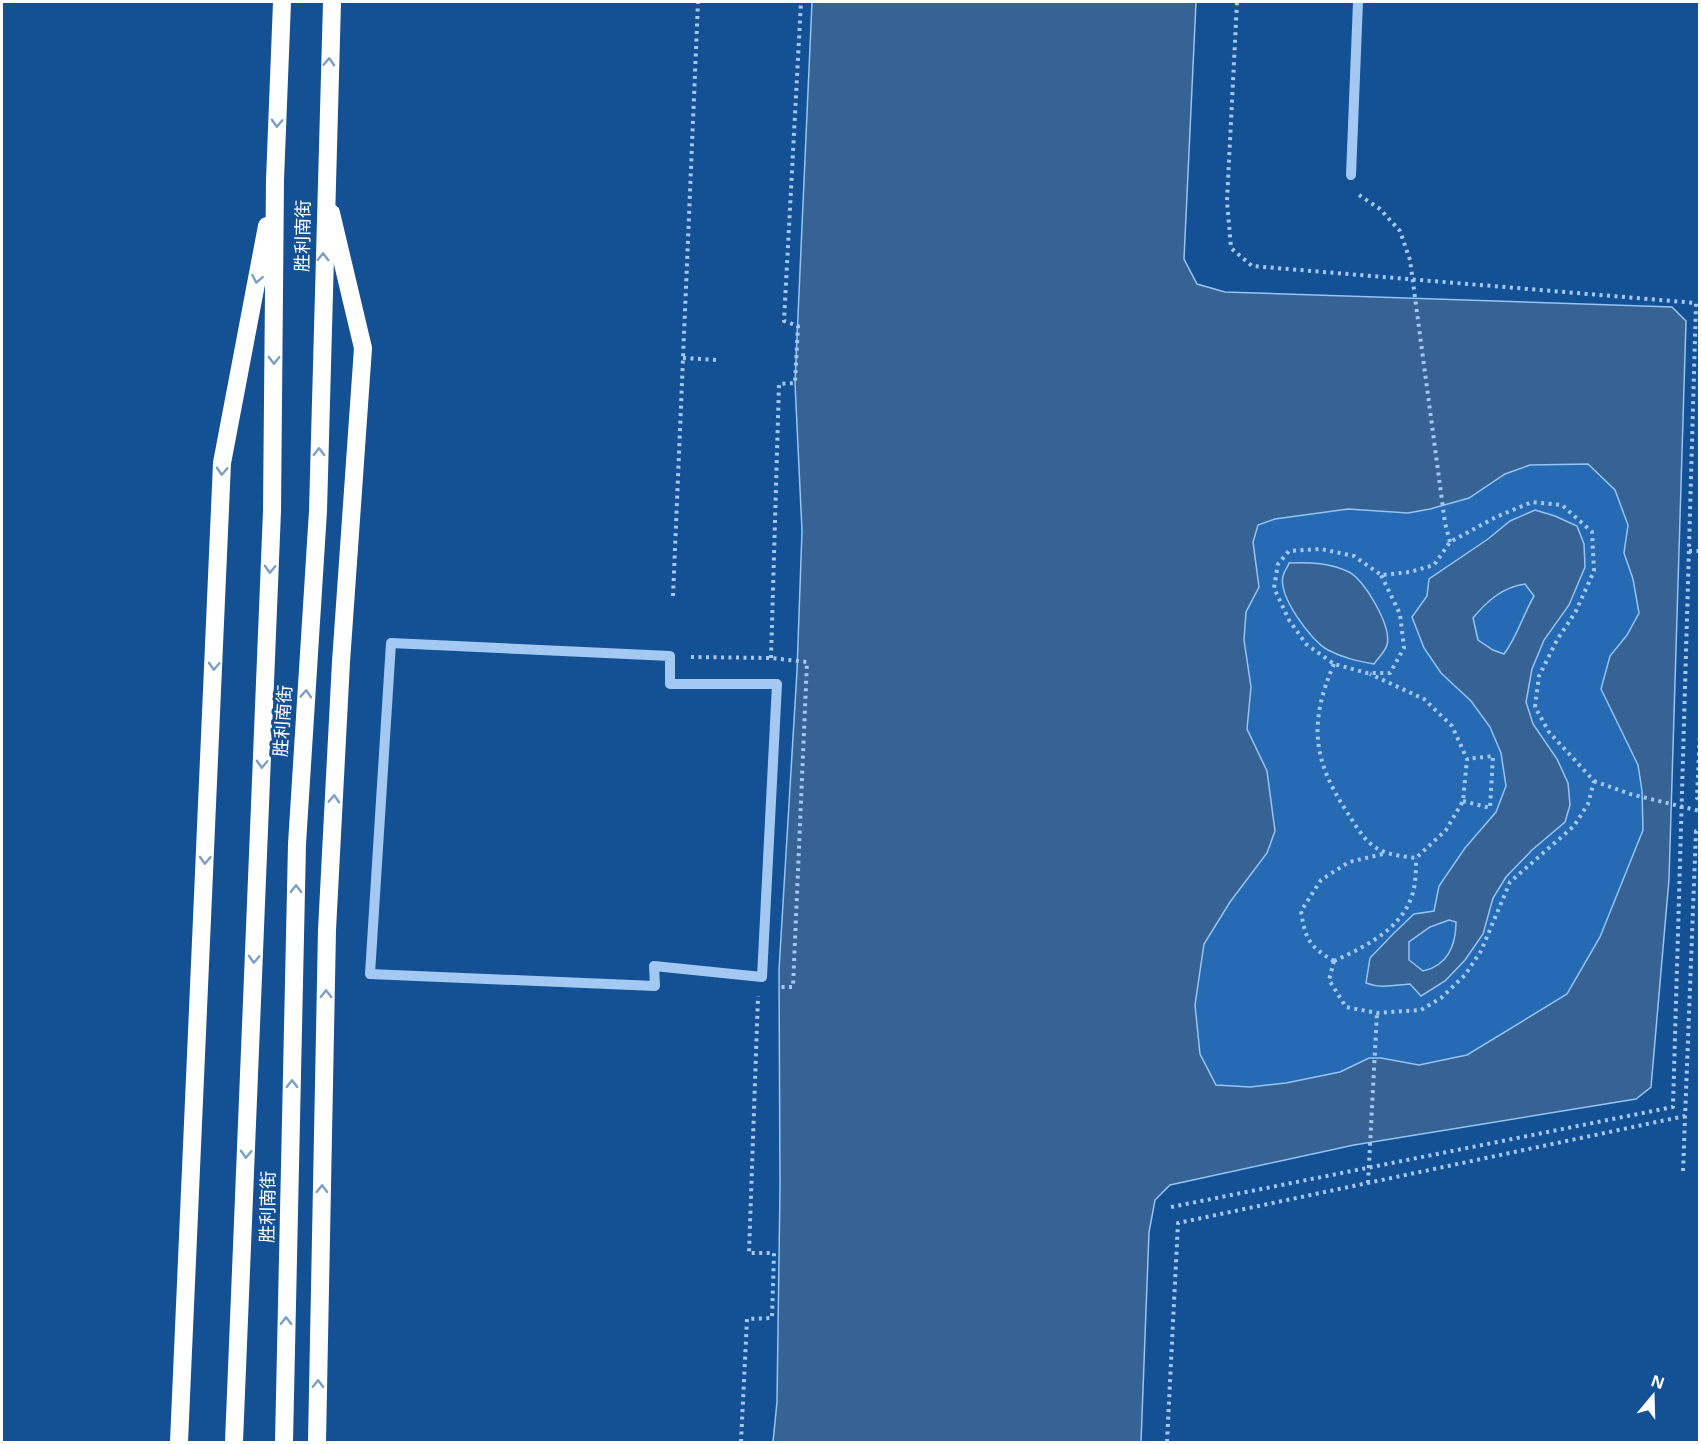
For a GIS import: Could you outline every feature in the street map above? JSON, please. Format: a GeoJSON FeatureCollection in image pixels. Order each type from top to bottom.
{"type":"FeatureCollection","features":[{"type":"Feature","properties":{"kind":"highway","name":"胜利南街"},"geometry":{"type":"LineString","coordinates":[[234,1443],[272,511],[275,180],[282,2]]}},
{"type":"Feature","properties":{"kind":"highway","name":"胜利南街"},"geometry":{"type":"LineString","coordinates":[[284,1443],[297,844],[318,511],[325,189],[332,2]]}},
{"type":"Feature","properties":{"kind":"highway"},"geometry":{"type":"LineString","coordinates":[[180,1443],[222,463],[275,180]]}},
{"type":"Feature","properties":{"kind":"highway"},"geometry":{"type":"LineString","coordinates":[[317,1443],[327,930],[340,662],[363,348],[325,189]]}},
{"type":"Feature","properties":{"kind":"street"},"geometry":{"type":"LineString","coordinates":[[1351,175],[1358,2]]}},
{"type":"Feature","properties":{"kind":"street"},"geometry":{"type":"LineString","coordinates":[[391,643],[670,656],[670,684],[777,684],[762,977],[654,966],[655,986],[370,974],[391,643]]}},
{"type":"Feature","properties":{"kind":"path"},"geometry":{"type":"LineString","coordinates":[[674,596],[698,2]]}},
{"type":"Feature","properties":{"kind":"path"},"geometry":{"type":"LineString","coordinates":[[771,658],[779,384],[795,383],[798,326],[784,321],[801,2]]}},
{"type":"Feature","properties":{"kind":"path"},"geometry":{"type":"LineString","coordinates":[[1171,1207],[1672,1107],[1679,806],[1697,358],[1696,303],[1252,266],[1231,248],[1227,201],[1237,2]]}},
{"type":"Feature","properties":{"kind":"path"},"geometry":{"type":"LineString","coordinates":[[1351,175],[1359,194],[1380,209],[1400,231],[1410,260],[1445,523],[1450,542]]}},
{"type":"Feature","properties":{"kind":"path"},"geometry":{"type":"LineString","coordinates":[[683,358],[718,360]]}},
{"type":"Feature","properties":{"kind":"path"},"geometry":{"type":"LineString","coordinates":[[1381,575],[1410,572],[1434,565],[1450,542],[1496,517],[1532,502],[1562,505],[1592,532],[1594,571],[1576,611],[1557,640],[1539,676],[1535,706],[1549,732],[1594,781],[1630,794],[1700,811]]}},
{"type":"Feature","properties":{"kind":"path"},"geometry":{"type":"LineString","coordinates":[[1334,961],[1367,946],[1391,927],[1408,908],[1415,884],[1416,858],[1446,830],[1463,801],[1467,759],[1452,726],[1424,699],[1367,673],[1334,664],[1306,644],[1289,620],[1274,588],[1278,564],[1289,551],[1321,549],[1354,556],[1381,575],[1400,614],[1404,648],[1390,673],[1367,673]]}},
{"type":"Feature","properties":{"kind":"path"},"geometry":{"type":"LineString","coordinates":[[1689,551],[1700,551]]}},
{"type":"Feature","properties":{"kind":"path"},"geometry":{"type":"LineString","coordinates":[[670,656],[771,658],[807,662],[793,987],[770,987]]}},
{"type":"Feature","properties":{"kind":"path"},"geometry":{"type":"LineString","coordinates":[[1334,664],[1318,713],[1317,739],[1323,768],[1337,797],[1373,846],[1388,853],[1416,858]]}},
{"type":"Feature","properties":{"kind":"path"},"geometry":{"type":"LineString","coordinates":[[1700,730],[1697,798],[1700,799]]}},
{"type":"Feature","properties":{"kind":"path"},"geometry":{"type":"LineString","coordinates":[[1463,801],[1490,807],[1493,756],[1467,759]]}},
{"type":"Feature","properties":{"kind":"path"},"geometry":{"type":"LineString","coordinates":[[1334,961],[1329,980],[1346,1007],[1377,1013],[1421,1010],[1441,998],[1465,975],[1481,951],[1510,882],[1574,826],[1588,804],[1594,781]]}},
{"type":"Feature","properties":{"kind":"path"},"geometry":{"type":"LineString","coordinates":[[1683,1171],[1695,831],[1700,831]]}},
{"type":"Feature","properties":{"kind":"path"},"geometry":{"type":"LineString","coordinates":[[1334,961],[1317,952],[1304,931],[1301,911],[1321,880],[1349,862],[1388,853]]}},
{"type":"Feature","properties":{"kind":"path"},"geometry":{"type":"LineString","coordinates":[[741,1443],[747,1319],[772,1318],[774,1253],[749,1253],[758,986]]}},
{"type":"Feature","properties":{"kind":"path"},"geometry":{"type":"LineString","coordinates":[[1368,1183],[1377,1013]]}},
{"type":"Feature","properties":{"kind":"path"},"geometry":{"type":"LineString","coordinates":[[1167,1443],[1178,1223],[1685,1116]]}},
{"type":"Feature","properties":{"kind":"shaded area"},"geometry":{"type":"Polygon","coordinates":[[[812,2],[1196,2],[1184,259],[1197,284],[1225,292],[1672,307],[1686,321],[1669,879],[1651,1087],[1636,1099],[1354,1145],[1170,1185],[1155,1200],[1149,1232],[1141,1442],[773,1442],[777,1402],[780,1188],[779,970],[797,671],[802,531],[795,383],[812,2]],[[1588,464],[1530,465],[1505,474],[1469,498],[1430,509],[1408,513],[1348,509],[1275,519],[1258,525],[1253,542],[1259,587],[1246,612],[1244,640],[1251,687],[1247,729],[1267,771],[1275,831],[1267,853],[1230,902],[1204,944],[1195,1005],[1200,1054],[1216,1085],[1250,1087],[1286,1083],[1340,1072],[1369,1058],[1419,1065],[1467,1055],[1567,994],[1600,937],[1643,830],[1642,791],[1638,765],[1601,689],[1610,656],[1627,635],[1639,613],[1633,579],[1624,553],[1628,525],[1615,490],[1588,464]]]}},
{"type":"Feature","properties":{"kind":"shaded area"},"geometry":{"type":"Polygon","coordinates":[[[1530,464],[1588,464],[1615,490],[1629,525],[1624,553],[1633,579],[1639,613],[1627,634],[1622,730],[1638,765],[1642,791],[1643,830],[1600,937],[1567,994],[1467,1055],[1419,1065],[1369,1058],[1340,1072],[1286,1083],[1250,1087],[1216,1085],[1200,1055],[1195,1005],[1204,944],[1230,902],[1267,853],[1267,771],[1247,729],[1251,687],[1244,641],[1246,612],[1259,587],[1253,542],[1258,525],[1275,519],[1348,509],[1408,513],[1430,509],[1469,498],[1505,474],[1530,464]]]}},
{"type":"Feature","properties":{"kind":"shaded area"},"geometry":{"type":"Polygon","coordinates":[[[1535,510],[1555,516],[1577,526],[1584,544],[1585,567],[1569,605],[1544,640],[1532,669],[1526,702],[1533,724],[1557,759],[1568,783],[1570,805],[1565,822],[1532,850],[1506,877],[1493,898],[1483,934],[1465,960],[1445,981],[1421,996],[1410,984],[1372,985],[1366,983],[1370,958],[1414,914],[1434,911],[1439,886],[1465,848],[1496,812],[1506,786],[1501,753],[1490,727],[1471,701],[1441,673],[1424,648],[1412,617],[1427,596],[1429,579],[1488,539],[1510,521],[1535,510]],[[1525,584],[1510,588],[1496,596],[1473,618],[1478,640],[1493,650],[1504,654],[1534,596],[1525,584]],[[1449,920],[1430,927],[1409,942],[1409,960],[1423,971],[1438,965],[1452,947],[1456,922],[1449,920]]]}},
{"type":"Feature","properties":{"kind":"shaded area"},"geometry":{"type":"Polygon","coordinates":[[[1289,563],[1313,563],[1335,567],[1349,572],[1362,584],[1376,605],[1387,637],[1386,648],[1374,664],[1328,650],[1305,628],[1291,606],[1283,585],[1284,574],[1289,563]]]}}]}
